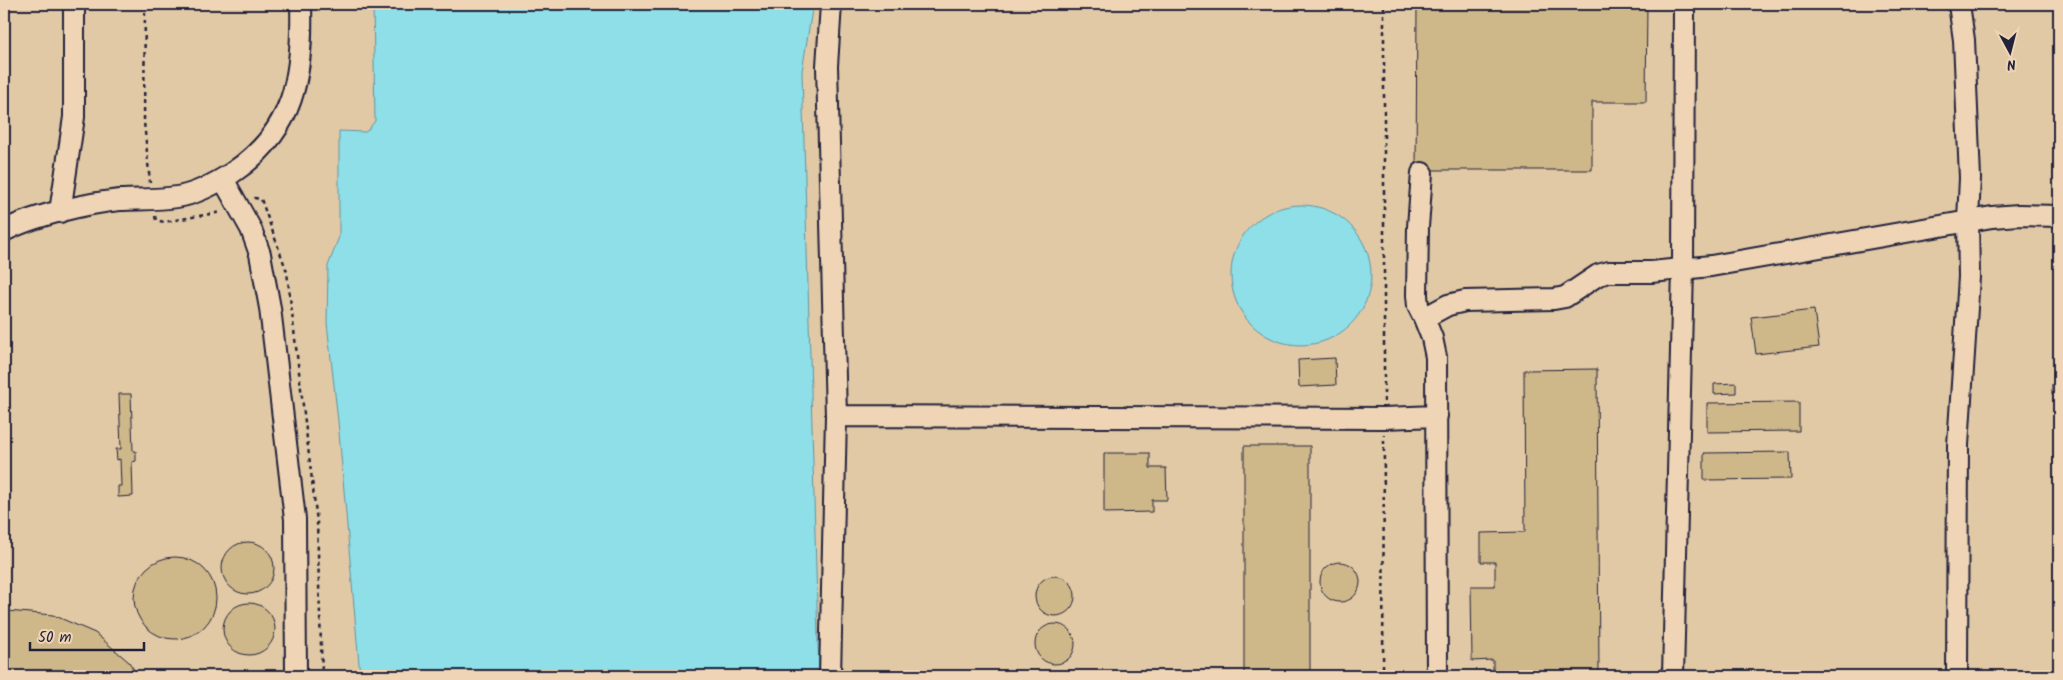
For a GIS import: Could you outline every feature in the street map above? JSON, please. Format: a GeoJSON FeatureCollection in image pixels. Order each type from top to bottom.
{"type":"FeatureCollection","features":[{"type":"Feature","properties":{"kind":"street"},"geometry":{"type":"LineString","coordinates":[[60,212],[74,118],[74,4]]}},
{"type":"Feature","properties":{"kind":"street"},"geometry":{"type":"LineString","coordinates":[[4,231],[21,223],[60,212],[108,202],[186,196],[204,189],[247,163],[266,145],[286,116],[296,85],[301,45],[301,4]]}},
{"type":"Feature","properties":{"kind":"street"},"geometry":{"type":"LineString","coordinates":[[830,676],[836,416],[827,66],[831,4]]}},
{"type":"Feature","properties":{"kind":"street"},"geometry":{"type":"LineString","coordinates":[[1673,676],[1683,269],[1684,4]]}},
{"type":"Feature","properties":{"kind":"street"},"geometry":{"type":"LineString","coordinates":[[1957,676],[1958,444],[1969,277],[1968,220],[1970,178],[1964,40],[1958,4]]}},
{"type":"Feature","properties":{"kind":"street"},"geometry":{"type":"LineString","coordinates":[[1422,172],[1418,227],[1417,295],[1418,306],[1432,338],[1436,357],[1437,676]]}},
{"type":"Feature","properties":{"kind":"street"},"geometry":{"type":"LineString","coordinates":[[224,178],[238,204],[260,254],[270,308],[295,519],[296,676]]}},
{"type":"Feature","properties":{"kind":"street"},"geometry":{"type":"LineString","coordinates":[[1424,318],[1448,305],[1465,301],[1544,300],[1565,297],[1598,275],[1609,272],[1651,272],[1711,266],[1945,226],[1968,220],[2019,215],[2059,216]]}},
{"type":"Feature","properties":{"kind":"street"},"geometry":{"type":"LineString","coordinates":[[836,416],[1384,418],[1437,416]]}},
{"type":"Feature","properties":{"kind":"path"},"geometry":{"type":"LineString","coordinates":[[145,4],[144,122],[152,209],[156,220],[164,222],[226,211],[250,197],[261,199],[287,272],[317,522],[322,676]]}},
{"type":"Feature","properties":{"kind":"path"},"geometry":{"type":"LineString","coordinates":[[1383,676],[1384,4]]}},
{"type":"Feature","properties":{"kind":"shaded area"},"geometry":{"type":"Polygon","coordinates":[[[4,4],[2059,4],[2059,676],[4,676],[4,4]]]}},
{"type":"Feature","properties":{"kind":"water"},"geometry":{"type":"Polygon","coordinates":[[[373,4],[813,4],[802,71],[819,676],[360,676],[338,421],[327,323],[328,266],[339,237],[339,131],[366,132],[375,121],[373,4]]]}},
{"type":"Feature","properties":{"kind":"water"},"geometry":{"type":"Polygon","coordinates":[[[1301,205],[1328,211],[1340,217],[1350,226],[1359,236],[1365,248],[1371,275],[1365,302],[1359,314],[1350,324],[1340,333],[1328,339],[1301,345],[1274,339],[1262,333],[1252,324],[1243,314],[1237,302],[1231,275],[1237,248],[1243,236],[1252,226],[1262,217],[1274,211],[1301,205]]]}},
{"type":"Feature","properties":{"kind":"building"},"geometry":{"type":"Polygon","coordinates":[[[1417,4],[1647,4],[1646,102],[1592,102],[1592,170],[1416,170],[1417,4]]]}},
{"type":"Feature","properties":{"kind":"building"},"geometry":{"type":"Polygon","coordinates":[[[1814,310],[1819,347],[1756,354],[1751,317],[1814,310]]]}},
{"type":"Feature","properties":{"kind":"building"},"geometry":{"type":"Polygon","coordinates":[[[1335,358],[1336,385],[1299,387],[1298,360],[1335,358]]]}},
{"type":"Feature","properties":{"kind":"building"},"geometry":{"type":"Polygon","coordinates":[[[1597,369],[1599,676],[1493,676],[1493,660],[1472,661],[1471,586],[1495,586],[1495,562],[1481,562],[1481,533],[1525,532],[1524,370],[1597,369]]]}},
{"type":"Feature","properties":{"kind":"building"},"geometry":{"type":"Polygon","coordinates":[[[1736,383],[1736,393],[1714,394],[1714,384],[1736,383]]]}},
{"type":"Feature","properties":{"kind":"building"},"geometry":{"type":"Polygon","coordinates":[[[2052,384],[2059,384],[2059,395],[2052,395],[2052,384]]]}},
{"type":"Feature","properties":{"kind":"building"},"geometry":{"type":"Polygon","coordinates":[[[119,394],[131,394],[133,451],[136,451],[136,461],[132,462],[133,496],[118,497],[118,486],[121,486],[120,459],[117,460],[116,449],[121,449],[119,394]]]}},
{"type":"Feature","properties":{"kind":"building"},"geometry":{"type":"Polygon","coordinates":[[[1799,402],[1799,431],[1707,432],[1707,403],[1799,402]]]}},
{"type":"Feature","properties":{"kind":"building"},"geometry":{"type":"Polygon","coordinates":[[[1244,446],[1310,446],[1310,676],[1244,676],[1244,446]]]}},
{"type":"Feature","properties":{"kind":"building"},"geometry":{"type":"Polygon","coordinates":[[[1790,452],[1791,479],[1704,480],[1704,453],[1790,452]]]}},
{"type":"Feature","properties":{"kind":"building"},"geometry":{"type":"Polygon","coordinates":[[[1104,453],[1150,453],[1150,468],[1166,468],[1167,500],[1152,500],[1152,512],[1104,513],[1104,453]]]}},
{"type":"Feature","properties":{"kind":"building"},"geometry":{"type":"Polygon","coordinates":[[[243,542],[253,542],[267,549],[274,563],[274,573],[267,587],[253,594],[243,594],[233,590],[226,583],[222,573],[222,563],[226,553],[233,546],[243,542]]]}},
{"type":"Feature","properties":{"kind":"building"},"geometry":{"type":"Polygon","coordinates":[[[175,557],[191,560],[204,569],[213,582],[216,598],[213,614],[204,627],[191,636],[175,639],[159,636],[146,627],[137,614],[134,598],[137,582],[146,569],[159,560],[175,557]]]}},
{"type":"Feature","properties":{"kind":"building"},"geometry":{"type":"Polygon","coordinates":[[[1340,562],[1354,568],[1360,582],[1354,596],[1340,602],[1326,596],[1320,582],[1326,568],[1340,562]]]}},
{"type":"Feature","properties":{"kind":"building"},"geometry":{"type":"Polygon","coordinates":[[[1055,576],[1069,582],[1075,596],[1069,610],[1055,616],[1041,610],[1035,596],[1041,582],[1055,576]]]}},
{"type":"Feature","properties":{"kind":"building"},"geometry":{"type":"Polygon","coordinates":[[[244,603],[254,603],[268,610],[275,624],[275,634],[268,648],[254,655],[244,655],[234,651],[227,644],[223,634],[223,624],[227,614],[234,607],[244,603]]]}},
{"type":"Feature","properties":{"kind":"building"},"geometry":{"type":"Polygon","coordinates":[[[4,612],[53,615],[95,633],[129,662],[138,676],[4,676],[4,612]]]}},
{"type":"Feature","properties":{"kind":"building"},"geometry":{"type":"Polygon","coordinates":[[[1055,624],[1069,630],[1075,644],[1069,658],[1055,664],[1041,658],[1035,644],[1041,630],[1055,624]]]}}]}
